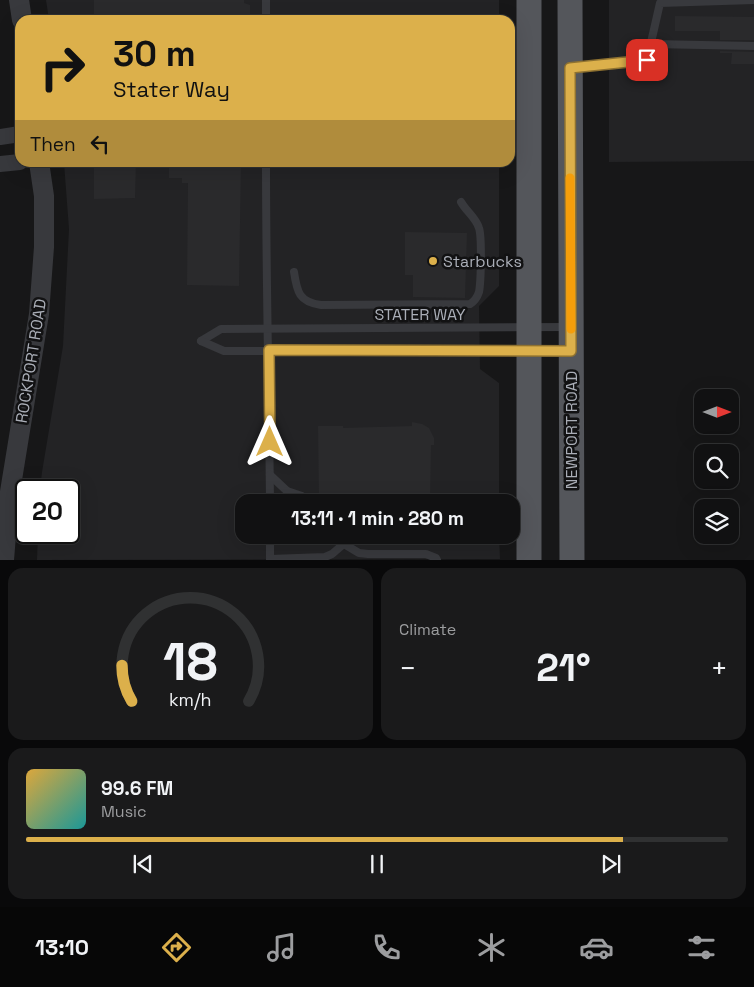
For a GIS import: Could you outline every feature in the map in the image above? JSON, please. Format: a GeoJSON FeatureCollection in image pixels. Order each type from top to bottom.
{"type":"FeatureCollection","features":[{"type":"Feature","properties":{"kind":"main road"},"geometry":{"type":"LineString","coordinates":[[529,0],[529,560]]}},
{"type":"Feature","properties":{"kind":"main road","name":"NEWPORT ROAD"},"geometry":{"type":"LineString","coordinates":[[570,0],[572,560]]}},
{"type":"Feature","properties":{"kind":"street"},"geometry":{"type":"LineString","coordinates":[[19,0],[21,15]]}},
{"type":"Feature","properties":{"kind":"street"},"geometry":{"type":"LineString","coordinates":[[0,137],[15,135]]}},
{"type":"Feature","properties":{"kind":"street"},"geometry":{"type":"LineString","coordinates":[[0,164],[15,162]]}},
{"type":"Feature","properties":{"kind":"street","name":"ROCKPORT ROAD"},"geometry":{"type":"LineString","coordinates":[[4,560],[9,498],[40,314],[44,247],[44,196],[41,167]]}},
{"type":"Feature","properties":{"kind":"lane"},"geometry":{"type":"LineString","coordinates":[[266,0],[266,15]]}},
{"type":"Feature","properties":{"kind":"lane"},"geometry":{"type":"LineString","coordinates":[[570,68],[647,60],[659,2],[754,0]]}},
{"type":"Feature","properties":{"kind":"lane"},"geometry":{"type":"LineString","coordinates":[[650,44],[754,46]]}},
{"type":"Feature","properties":{"kind":"lane"},"geometry":{"type":"LineString","coordinates":[[266,167],[270,494]]}},
{"type":"Feature","properties":{"kind":"lane"},"geometry":{"type":"LineString","coordinates":[[294,272],[302,298],[310,303],[321,305],[470,304],[476,299],[480,288],[480,232],[476,221],[461,202]]}},
{"type":"Feature","properties":{"kind":"lane","name":"STATER WAY"},"geometry":{"type":"LineString","coordinates":[[221,329],[571,339],[224,351],[201,341],[221,329]]}},
{"type":"Feature","properties":{"kind":"lane"},"geometry":{"type":"LineString","coordinates":[[270,475],[289,494]]}},
{"type":"Feature","properties":{"kind":"lane"},"geometry":{"type":"LineString","coordinates":[[287,491],[296,494]]}},
{"type":"Feature","properties":{"kind":"lane"},"geometry":{"type":"LineString","coordinates":[[270,544],[270,559],[325,557],[332,554],[344,544]]}},
{"type":"Feature","properties":{"kind":"lane"},"geometry":{"type":"LineString","coordinates":[[346,544],[359,553],[426,554],[437,560]]}},
{"type":"Feature","properties":{"kind":"shaded area"},"geometry":{"type":"Polygon","coordinates":[[[46,0],[499,0],[499,15],[48,15],[46,0]]]}},
{"type":"Feature","properties":{"kind":"shaded area"},"geometry":{"type":"Polygon","coordinates":[[[609,0],[754,0],[754,161],[609,162],[609,0]]]}},
{"type":"Feature","properties":{"kind":"shaded area"},"geometry":{"type":"Polygon","coordinates":[[[64,167],[499,167],[499,286],[479,306],[480,369],[499,383],[499,494],[235,494],[235,544],[499,544],[500,559],[37,560],[38,544],[80,544],[80,479],[41,479],[63,346],[69,229],[64,167]]]}},
{"type":"Feature","properties":{"kind":"building"},"geometry":{"type":"Polygon","coordinates":[[[94,0],[244,0],[244,3],[250,5],[250,15],[94,15],[94,0]]]}},
{"type":"Feature","properties":{"kind":"building"},"geometry":{"type":"Polygon","coordinates":[[[675,16],[754,17],[754,40],[720,40],[720,31],[675,31],[675,16]]]}},
{"type":"Feature","properties":{"kind":"building"},"geometry":{"type":"Polygon","coordinates":[[[720,51],[754,52],[754,64],[731,64],[732,53],[720,53],[720,51]]]}},
{"type":"Feature","properties":{"kind":"building"},"geometry":{"type":"Polygon","coordinates":[[[94,167],[136,167],[135,198],[94,199],[94,167]]]}},
{"type":"Feature","properties":{"kind":"building"},"geometry":{"type":"Polygon","coordinates":[[[169,167],[241,167],[239,286],[187,285],[188,183],[182,183],[182,178],[169,178],[169,167]]]}},
{"type":"Feature","properties":{"kind":"building","name":"Starbucks"},"geometry":{"type":"Polygon","coordinates":[[[405,232],[467,233],[465,298],[413,297],[413,275],[405,275],[405,232]]]}},
{"type":"Feature","properties":{"kind":"building"},"geometry":{"type":"Polygon","coordinates":[[[412,422],[422,424],[429,428],[434,438],[434,445],[431,445],[430,494],[319,494],[318,426],[343,426],[343,428],[412,426],[412,422]]]}},
{"type":"Feature","properties":{"kind":"slow traffic"},"geometry":{"type":"LineString","coordinates":[[570,178],[571,329]]}},
{"type":"Feature","properties":{"kind":"place","name":"Starbucks"},"geometry":{"type":"Point","coordinates":[433,261]}},
{"type":"Feature","properties":{"kind":"route"},"geometry":{"type":"LineString","coordinates":[[270,442],[269,350],[571,351],[570,68],[647,60]]}}]}
